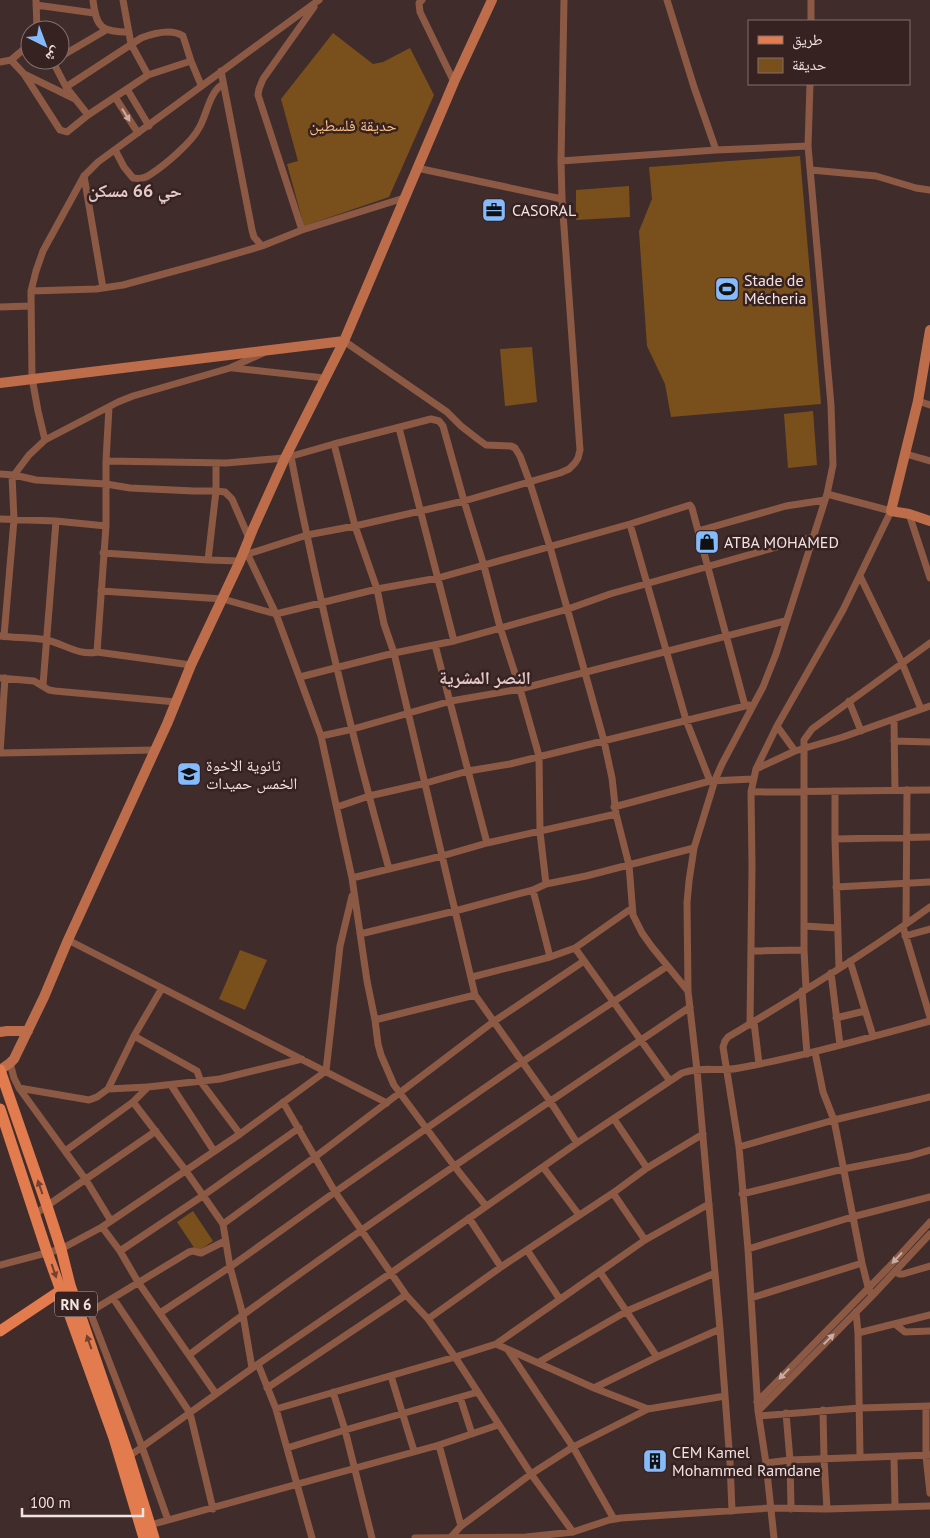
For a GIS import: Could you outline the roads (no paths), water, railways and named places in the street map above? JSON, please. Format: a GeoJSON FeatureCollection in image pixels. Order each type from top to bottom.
{"type":"FeatureCollection","features":[{"type":"Feature","properties":{"kind":"main road"},"geometry":{"type":"LineString","coordinates":[[0,1070],[14,1058],[28,1031],[155,750],[191,665],[240,561],[247,551],[249,538],[324,378],[344,340],[454,82],[492,0]]}},
{"type":"Feature","properties":{"kind":"main road"},"geometry":{"type":"LineString","coordinates":[[930,331],[918,402],[891,511],[909,514],[930,521]]}},
{"type":"Feature","properties":{"kind":"main road"},"geometry":{"type":"LineString","coordinates":[[0,383],[344,340]]}},
{"type":"Feature","properties":{"kind":"main road"},"geometry":{"type":"LineString","coordinates":[[0,1032],[28,1031]]}},
{"type":"Feature","properties":{"kind":"main road","name":"RN 6"},"geometry":{"type":"LineString","coordinates":[[0,1070],[61,1249],[65,1288],[85,1314],[115,1416],[144,1538]]}},
{"type":"Feature","properties":{"kind":"main road","name":"RN 6"},"geometry":{"type":"LineString","coordinates":[[0,1108],[47,1252],[65,1288],[114,1438],[125,1459],[154,1538]]}},
{"type":"Feature","properties":{"kind":"main road"},"geometry":{"type":"LineString","coordinates":[[0,1331],[65,1288]]}},
{"type":"Feature","properties":{"kind":"street"},"geometry":{"type":"LineString","coordinates":[[93,0],[96,20],[106,30],[128,32]]}},
{"type":"Feature","properties":{"kind":"street"},"geometry":{"type":"LineString","coordinates":[[123,0],[131,44],[148,75]]}},
{"type":"Feature","properties":{"kind":"street"},"geometry":{"type":"LineString","coordinates":[[45,440],[32,378],[31,291],[44,251],[84,176],[98,162],[319,0]]}},
{"type":"Feature","properties":{"kind":"street"},"geometry":{"type":"LineString","coordinates":[[302,230],[258,96],[263,79],[319,0]]}},
{"type":"Feature","properties":{"kind":"street"},"geometry":{"type":"LineString","coordinates":[[422,0],[419,3],[420,12],[454,82]]}},
{"type":"Feature","properties":{"kind":"street"},"geometry":{"type":"LineString","coordinates":[[486,1206],[391,1080],[381,1055],[367,981],[352,878],[321,736],[276,614],[247,551],[306,535],[355,526],[464,501],[530,483],[569,469],[575,464],[580,450],[561,161],[564,0]]}},
{"type":"Feature","properties":{"kind":"street"},"geometry":{"type":"LineString","coordinates":[[667,0],[716,150]]}},
{"type":"Feature","properties":{"kind":"street"},"geometry":{"type":"LineString","coordinates":[[811,0],[811,20]]}},
{"type":"Feature","properties":{"kind":"street"},"geometry":{"type":"LineString","coordinates":[[37,20],[36,3],[94,13]]}},
{"type":"Feature","properties":{"kind":"street"},"geometry":{"type":"LineString","coordinates":[[70,51],[106,30]]}},
{"type":"Feature","properties":{"kind":"street"},"geometry":{"type":"LineString","coordinates":[[66,86],[131,44],[152,34],[177,32],[183,36],[190,60],[201,85]]}},
{"type":"Feature","properties":{"kind":"street"},"geometry":{"type":"LineString","coordinates":[[0,62],[11,60],[20,52]]}},
{"type":"Feature","properties":{"kind":"street"},"geometry":{"type":"LineString","coordinates":[[11,60],[24,74],[62,131],[67,132],[88,115],[148,75],[190,60]]}},
{"type":"Feature","properties":{"kind":"street"},"geometry":{"type":"LineString","coordinates":[[58,70],[66,86],[88,115]]}},
{"type":"Feature","properties":{"kind":"street"},"geometry":{"type":"LineString","coordinates":[[221,71],[252,230],[254,237],[262,246]]}},
{"type":"Feature","properties":{"kind":"street"},"geometry":{"type":"LineString","coordinates":[[24,74],[75,99]]}},
{"type":"Feature","properties":{"kind":"street"},"geometry":{"type":"LineString","coordinates":[[115,150],[124,167],[133,178],[138,179],[151,174],[192,139],[202,123],[215,91],[223,84]]}},
{"type":"Feature","properties":{"kind":"street"},"geometry":{"type":"LineString","coordinates":[[732,1511],[720,1329],[697,1070],[688,991],[688,881],[694,848],[712,781],[763,688],[776,654],[826,497],[833,465],[832,405],[808,146],[810,85]]}},
{"type":"Feature","properties":{"kind":"street"},"geometry":{"type":"LineString","coordinates":[[126,89],[148,126]]}},
{"type":"Feature","properties":{"kind":"street"},"geometry":{"type":"LineString","coordinates":[[115,97],[138,133]]}},
{"type":"Feature","properties":{"kind":"street"},"geometry":{"type":"LineString","coordinates":[[561,161],[716,150],[808,146]]}},
{"type":"Feature","properties":{"kind":"street"},"geometry":{"type":"LineString","coordinates":[[417,168],[562,199]]}},
{"type":"Feature","properties":{"kind":"street"},"geometry":{"type":"LineString","coordinates":[[811,170],[876,176],[916,188],[930,190]]}},
{"type":"Feature","properties":{"kind":"street"},"geometry":{"type":"LineString","coordinates":[[84,176],[103,288]]}},
{"type":"Feature","properties":{"kind":"street"},"geometry":{"type":"LineString","coordinates":[[31,291],[103,288],[123,285],[262,246],[302,230],[404,198]]}},
{"type":"Feature","properties":{"kind":"street"},"geometry":{"type":"LineString","coordinates":[[0,307],[31,306]]}},
{"type":"Feature","properties":{"kind":"street"},"geometry":{"type":"LineString","coordinates":[[344,340],[447,412],[461,426],[486,445],[511,446],[515,448],[520,456],[550,547],[604,741],[612,778],[615,810],[629,864],[632,908],[635,921],[666,966],[688,991]]}},
{"type":"Feature","properties":{"kind":"street"},"geometry":{"type":"LineString","coordinates":[[191,665],[97,652],[83,653],[47,640],[2,636],[14,520],[13,475],[29,455],[45,440],[108,407],[133,396],[230,368],[273,349]]}},
{"type":"Feature","properties":{"kind":"street"},"geometry":{"type":"LineString","coordinates":[[230,368],[324,378]]}},
{"type":"Feature","properties":{"kind":"street"},"geometry":{"type":"LineString","coordinates":[[918,402],[930,405]]}},
{"type":"Feature","properties":{"kind":"street"},"geometry":{"type":"LineString","coordinates":[[97,652],[106,526],[108,407]]}},
{"type":"Feature","properties":{"kind":"street"},"geometry":{"type":"LineString","coordinates":[[106,461],[216,463],[288,458],[431,419],[439,421],[443,426],[539,756],[540,832],[546,884]]}},
{"type":"Feature","properties":{"kind":"street"},"geometry":{"type":"LineString","coordinates":[[399,428],[454,641]]}},
{"type":"Feature","properties":{"kind":"street"},"geometry":{"type":"LineString","coordinates":[[334,444],[355,526],[378,589],[384,624],[394,653],[426,783],[475,996],[577,1143]]}},
{"type":"Feature","properties":{"kind":"street"},"geometry":{"type":"LineString","coordinates":[[906,454],[930,461]]}},
{"type":"Feature","properties":{"kind":"street"},"geometry":{"type":"LineString","coordinates":[[288,458],[337,668],[369,796],[390,869]]}},
{"type":"Feature","properties":{"kind":"street"},"geometry":{"type":"LineString","coordinates":[[208,560],[216,491],[216,463]]}},
{"type":"Feature","properties":{"kind":"street"},"geometry":{"type":"LineString","coordinates":[[0,474],[36,480],[106,484],[130,488],[225,492],[232,499],[249,538]]}},
{"type":"Feature","properties":{"kind":"street"},"geometry":{"type":"LineString","coordinates":[[698,531],[786,506],[826,497],[891,511],[860,576],[813,665],[777,726],[753,779],[751,792],[752,1024],[758,1064]]}},
{"type":"Feature","properties":{"kind":"street"},"geometry":{"type":"LineString","coordinates":[[101,591],[222,599],[276,614],[484,566],[690,505],[727,636],[744,706]]}},
{"type":"Feature","properties":{"kind":"street"},"geometry":{"type":"LineString","coordinates":[[909,514],[928,564],[930,578]]}},
{"type":"Feature","properties":{"kind":"street"},"geometry":{"type":"LineString","coordinates":[[0,520],[56,521],[106,526]]}},
{"type":"Feature","properties":{"kind":"street"},"geometry":{"type":"LineString","coordinates":[[44,686],[56,521]]}},
{"type":"Feature","properties":{"kind":"street"},"geometry":{"type":"LineString","coordinates":[[630,524],[686,720],[712,781]]}},
{"type":"Feature","properties":{"kind":"street"},"geometry":{"type":"LineString","coordinates":[[300,677],[394,653],[454,641],[568,609],[610,594],[812,537]]}},
{"type":"Feature","properties":{"kind":"street"},"geometry":{"type":"LineString","coordinates":[[104,553],[240,561]]}},
{"type":"Feature","properties":{"kind":"street"},"geometry":{"type":"LineString","coordinates":[[860,576],[902,663],[921,709]]}},
{"type":"Feature","properties":{"kind":"street"},"geometry":{"type":"LineString","coordinates":[[321,736],[353,729],[451,701],[520,688],[785,621]]}},
{"type":"Feature","properties":{"kind":"street"},"geometry":{"type":"LineString","coordinates":[[872,1296],[868,1287],[852,1217],[834,1120],[811,1053],[804,990],[804,740],[812,729],[930,643]]}},
{"type":"Feature","properties":{"kind":"street"},"geometry":{"type":"LineString","coordinates":[[435,645],[487,843]]}},
{"type":"Feature","properties":{"kind":"street"},"geometry":{"type":"LineString","coordinates":[[155,750],[0,753],[2,678],[34,681],[49,690],[55,691],[176,702]]}},
{"type":"Feature","properties":{"kind":"street"},"geometry":{"type":"LineString","coordinates":[[850,701],[861,731]]}},
{"type":"Feature","properties":{"kind":"street"},"geometry":{"type":"LineString","coordinates":[[337,807],[369,796],[468,771],[510,764],[754,703]]}},
{"type":"Feature","properties":{"kind":"street"},"geometry":{"type":"LineString","coordinates":[[756,769],[795,751],[861,731],[930,706]]}},
{"type":"Feature","properties":{"kind":"street"},"geometry":{"type":"LineString","coordinates":[[894,720],[895,790]]}},
{"type":"Feature","properties":{"kind":"street"},"geometry":{"type":"LineString","coordinates":[[777,726],[795,751]]}},
{"type":"Feature","properties":{"kind":"street"},"geometry":{"type":"LineString","coordinates":[[894,741],[930,742]]}},
{"type":"Feature","properties":{"kind":"street"},"geometry":{"type":"LineString","coordinates":[[352,878],[487,843],[540,832],[712,781],[753,779]]}},
{"type":"Feature","properties":{"kind":"street"},"geometry":{"type":"LineString","coordinates":[[125,1459],[255,1366],[577,1143],[682,1073],[697,1070],[727,1070],[811,1053],[930,1019],[905,936],[908,790]]}},
{"type":"Feature","properties":{"kind":"street"},"geometry":{"type":"LineString","coordinates":[[751,792],[930,790]]}},
{"type":"Feature","properties":{"kind":"street"},"geometry":{"type":"LineString","coordinates":[[835,791],[839,968]]}},
{"type":"Feature","properties":{"kind":"street"},"geometry":{"type":"LineString","coordinates":[[835,839],[930,837]]}},
{"type":"Feature","properties":{"kind":"street"},"geometry":{"type":"LineString","coordinates":[[360,934],[455,911],[533,890],[546,884],[586,876],[694,848]]}},
{"type":"Feature","properties":{"kind":"street"},"geometry":{"type":"LineString","coordinates":[[836,887],[930,882]]}},
{"type":"Feature","properties":{"kind":"street"},"geometry":{"type":"LineString","coordinates":[[533,890],[550,957]]}},
{"type":"Feature","properties":{"kind":"street"},"geometry":{"type":"LineString","coordinates":[[0,1265],[61,1249],[102,1227],[240,1134],[326,1071],[340,946],[353,893]]}},
{"type":"Feature","properties":{"kind":"street"},"geometry":{"type":"LineString","coordinates":[[774,1538],[766,1463],[758,1414],[748,1249],[739,1147],[723,1047],[728,1037],[752,1024],[850,961],[930,907]]}},
{"type":"Feature","properties":{"kind":"street"},"geometry":{"type":"LineString","coordinates":[[472,977],[550,957],[575,948],[632,908]]}},
{"type":"Feature","properties":{"kind":"street"},"geometry":{"type":"LineString","coordinates":[[804,926],[837,928]]}},
{"type":"Feature","properties":{"kind":"street"},"geometry":{"type":"LineString","coordinates":[[905,936],[930,929]]}},
{"type":"Feature","properties":{"kind":"street"},"geometry":{"type":"LineString","coordinates":[[68,940],[387,1103]]}},
{"type":"Feature","properties":{"kind":"street"},"geometry":{"type":"LineString","coordinates":[[575,948],[670,1081]]}},
{"type":"Feature","properties":{"kind":"street"},"geometry":{"type":"LineString","coordinates":[[752,951],[804,950]]}},
{"type":"Feature","properties":{"kind":"street"},"geometry":{"type":"LineString","coordinates":[[222,1224],[315,1158],[493,1022],[584,961]]}},
{"type":"Feature","properties":{"kind":"street"},"geometry":{"type":"LineString","coordinates":[[850,961],[873,1036]]}},
{"type":"Feature","properties":{"kind":"street"},"geometry":{"type":"LineString","coordinates":[[160,1313],[230,1267],[522,1062],[615,1002],[666,966]]}},
{"type":"Feature","properties":{"kind":"street"},"geometry":{"type":"LineString","coordinates":[[831,973],[840,1045]]}},
{"type":"Feature","properties":{"kind":"street"},"geometry":{"type":"LineString","coordinates":[[19,1088],[89,1100],[97,1097],[108,1089],[134,1036],[162,988]]}},
{"type":"Feature","properties":{"kind":"street"},"geometry":{"type":"LineString","coordinates":[[375,1020],[475,996]]}},
{"type":"Feature","properties":{"kind":"street"},"geometry":{"type":"LineString","coordinates":[[189,1355],[242,1315],[362,1231],[690,1008]]}},
{"type":"Feature","properties":{"kind":"street"},"geometry":{"type":"LineString","coordinates":[[836,1018],[865,1011]]}},
{"type":"Feature","properties":{"kind":"street"},"geometry":{"type":"LineString","coordinates":[[134,1036],[193,1068],[199,1074],[201,1082],[240,1134]]}},
{"type":"Feature","properties":{"kind":"street"},"geometry":{"type":"LineString","coordinates":[[108,1089],[148,1088],[201,1082],[302,1059]]}},
{"type":"Feature","properties":{"kind":"street"},"geometry":{"type":"LineString","coordinates":[[10,1063],[19,1088],[86,1180],[111,1221]]}},
{"type":"Feature","properties":{"kind":"street"},"geometry":{"type":"LineString","coordinates":[[171,1085],[214,1151]]}},
{"type":"Feature","properties":{"kind":"street"},"geometry":{"type":"LineString","coordinates":[[65,1151],[133,1102],[148,1088]]}},
{"type":"Feature","properties":{"kind":"street"},"geometry":{"type":"LineString","coordinates":[[739,1147],[834,1120],[930,1097]]}},
{"type":"Feature","properties":{"kind":"street"},"geometry":{"type":"LineString","coordinates":[[133,1102],[204,1195],[222,1224],[230,1267],[255,1366],[268,1388],[276,1409],[312,1538]]}},
{"type":"Feature","properties":{"kind":"street"},"geometry":{"type":"LineString","coordinates":[[283,1102],[335,1192],[406,1295],[428,1319],[455,1357],[531,1474],[573,1532]]}},
{"type":"Feature","properties":{"kind":"street"},"geometry":{"type":"LineString","coordinates":[[614,1119],[647,1168]]}},
{"type":"Feature","properties":{"kind":"street"},"geometry":{"type":"LineString","coordinates":[[120,1251],[299,1128]]}},
{"type":"Feature","properties":{"kind":"street"},"geometry":{"type":"LineString","coordinates":[[35,1214],[156,1131]]}},
{"type":"Feature","properties":{"kind":"street"},"geometry":{"type":"LineString","coordinates":[[428,1319],[647,1168],[703,1134]]}},
{"type":"Feature","properties":{"kind":"street"},"geometry":{"type":"LineString","coordinates":[[742,1194],[930,1150]]}},
{"type":"Feature","properties":{"kind":"street"},"geometry":{"type":"LineString","coordinates":[[543,1167],[579,1215]]}},
{"type":"Feature","properties":{"kind":"street"},"geometry":{"type":"LineString","coordinates":[[613,1192],[645,1240]]}},
{"type":"Feature","properties":{"kind":"street"},"geometry":{"type":"LineString","coordinates":[[748,1249],[852,1217],[930,1197]]}},
{"type":"Feature","properties":{"kind":"street"},"geometry":{"type":"LineString","coordinates":[[276,1409],[496,1344],[559,1298],[645,1240],[709,1204]]}},
{"type":"Feature","properties":{"kind":"street"},"geometry":{"type":"LineString","coordinates":[[469,1218],[501,1267]]}},
{"type":"Feature","properties":{"kind":"street"},"geometry":{"type":"LineString","coordinates":[[757,1402],[888,1268],[930,1222]]}},
{"type":"Feature","properties":{"kind":"street"},"geometry":{"type":"LineString","coordinates":[[102,1227],[216,1394]]}},
{"type":"Feature","properties":{"kind":"street"},"geometry":{"type":"LineString","coordinates":[[758,1414],[930,1234]]}},
{"type":"Feature","properties":{"kind":"street"},"geometry":{"type":"LineString","coordinates":[[168,1520],[128,1410],[85,1314],[189,1252],[201,1253],[225,1241]]}},
{"type":"Feature","properties":{"kind":"street"},"geometry":{"type":"LineString","coordinates":[[527,1250],[559,1298]]}},
{"type":"Feature","properties":{"kind":"street"},"geometry":{"type":"LineString","coordinates":[[751,1298],[862,1263]]}},
{"type":"Feature","properties":{"kind":"street"},"geometry":{"type":"LineString","coordinates":[[895,1271],[903,1274],[930,1266]]}},
{"type":"Feature","properties":{"kind":"street"},"geometry":{"type":"LineString","coordinates":[[600,1272],[657,1356]]}},
{"type":"Feature","properties":{"kind":"street"},"geometry":{"type":"LineString","coordinates":[[539,1362],[626,1311],[714,1273]]}},
{"type":"Feature","properties":{"kind":"street"},"geometry":{"type":"LineString","coordinates":[[268,1388],[406,1295]]}},
{"type":"Feature","properties":{"kind":"street"},"geometry":{"type":"LineString","coordinates":[[113,1298],[190,1413],[212,1509]]}},
{"type":"Feature","properties":{"kind":"street"},"geometry":{"type":"LineString","coordinates":[[856,1312],[860,1458]]}},
{"type":"Feature","properties":{"kind":"street"},"geometry":{"type":"LineString","coordinates":[[858,1333],[930,1315]]}},
{"type":"Feature","properties":{"kind":"street"},"geometry":{"type":"LineString","coordinates":[[896,1324],[905,1332],[930,1332]]}},
{"type":"Feature","properties":{"kind":"street"},"geometry":{"type":"LineString","coordinates":[[594,1388],[657,1356],[720,1329]]}},
{"type":"Feature","properties":{"kind":"street"},"geometry":{"type":"LineString","coordinates":[[496,1344],[594,1388],[648,1409]]}},
{"type":"Feature","properties":{"kind":"street"},"geometry":{"type":"LineString","coordinates":[[508,1348],[573,1447],[614,1519]]}},
{"type":"Feature","properties":{"kind":"street"},"geometry":{"type":"LineString","coordinates":[[391,1376],[414,1451]]}},
{"type":"Feature","properties":{"kind":"street"},"geometry":{"type":"LineString","coordinates":[[333,1392],[345,1430],[372,1538]]}},
{"type":"Feature","properties":{"kind":"street"},"geometry":{"type":"LineString","coordinates":[[287,1448],[478,1392]]}},
{"type":"Feature","properties":{"kind":"street"},"geometry":{"type":"LineString","coordinates":[[450,1538],[460,1526],[531,1474],[573,1447],[648,1409],[725,1396]]}},
{"type":"Feature","properties":{"kind":"street"},"geometry":{"type":"LineString","coordinates":[[460,1397],[472,1434]]}},
{"type":"Feature","properties":{"kind":"street"},"geometry":{"type":"LineString","coordinates":[[758,1414],[928,1406],[930,1493]]}},
{"type":"Feature","properties":{"kind":"street"},"geometry":{"type":"LineString","coordinates":[[115,1416],[128,1410]]}},
{"type":"Feature","properties":{"kind":"street"},"geometry":{"type":"LineString","coordinates":[[823,1410],[828,1509]]}},
{"type":"Feature","properties":{"kind":"street"},"geometry":{"type":"LineString","coordinates":[[786,1413],[790,1460],[791,1510]]}},
{"type":"Feature","properties":{"kind":"street"},"geometry":{"type":"LineString","coordinates":[[150,1525],[438,1445],[498,1425]]}},
{"type":"Feature","properties":{"kind":"street"},"geometry":{"type":"LineString","coordinates":[[438,1445],[460,1526]]}},
{"type":"Feature","properties":{"kind":"street"},"geometry":{"type":"LineString","coordinates":[[766,1463],[790,1460],[928,1455]]}},
{"type":"Feature","properties":{"kind":"street"},"geometry":{"type":"LineString","coordinates":[[894,1457],[895,1506]]}},
{"type":"Feature","properties":{"kind":"street"},"geometry":{"type":"LineString","coordinates":[[415,1538],[526,1537],[573,1532],[614,1519],[770,1508],[791,1510],[930,1506]]}},
{"type":"Feature","properties":{"kind":"place","name":"CASORAL"},"geometry":{"type":"Point","coordinates":[494,210]}},
{"type":"Feature","properties":{"kind":"place","name":"Stade de Mécheria"},"geometry":{"type":"Point","coordinates":[727,289]}},
{"type":"Feature","properties":{"kind":"place","name":"ATBA MOHAMED"},"geometry":{"type":"Point","coordinates":[707,542]}},
{"type":"Feature","properties":{"kind":"place","name":"ثانوية الاخوة الخمس حميدات"},"geometry":{"type":"Point","coordinates":[189,774]}},
{"type":"Feature","properties":{"kind":"place","name":"CEM Kamel Mohammed Ramdane"},"geometry":{"type":"Point","coordinates":[655,1461]}},
{"type":"Feature","properties":{"kind":"district","name":"حي 66 مسكن"},"geometry":{"type":"Point","coordinates":[135,190]}},
{"type":"Feature","properties":{"kind":"district","name":"النصر المشرية"},"geometry":{"type":"Point","coordinates":[485,677]}},
{"type":"Feature","properties":{"kind":"park label","name":"حديقة فلسطين"},"geometry":{"type":"Point","coordinates":[353,125]}}]}
